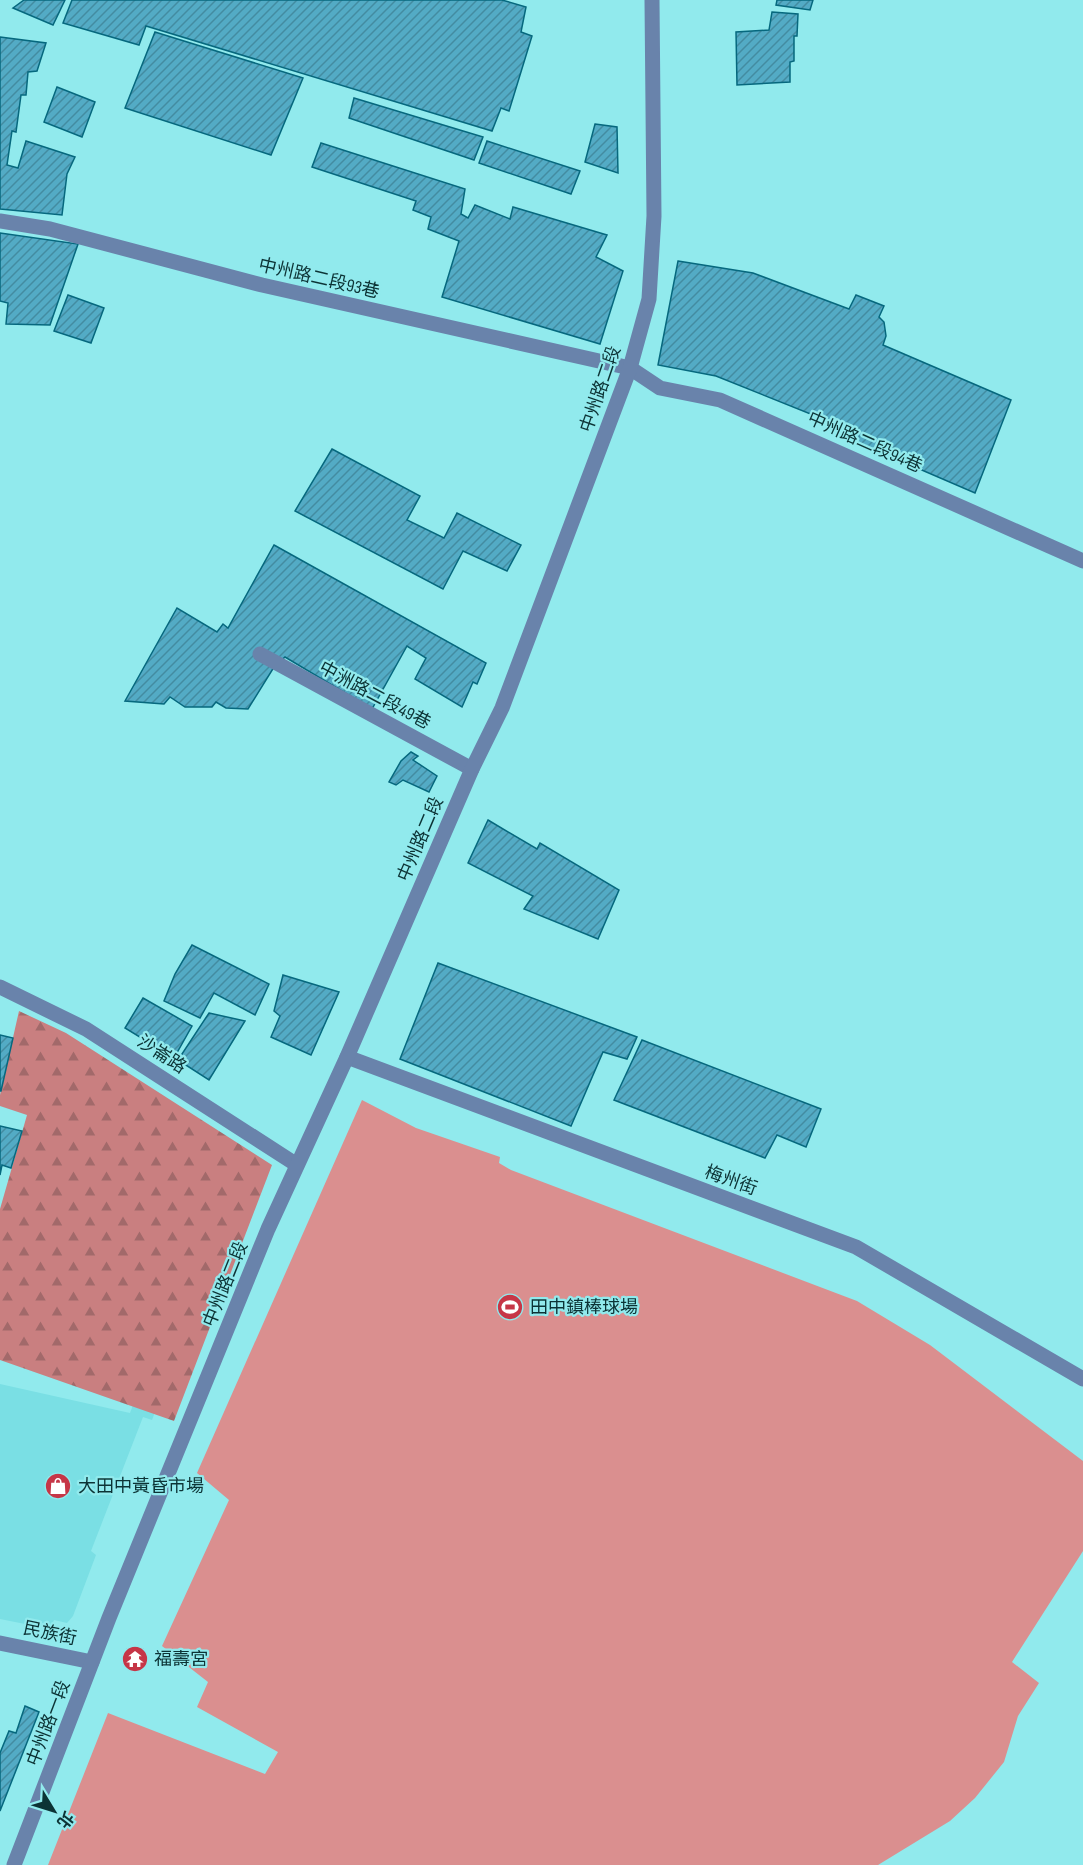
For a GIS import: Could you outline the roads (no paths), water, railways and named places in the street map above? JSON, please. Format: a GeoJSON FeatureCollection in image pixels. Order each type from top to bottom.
{"type":"FeatureCollection","features":[{"type":"Feature","properties":{"kind":"street","name":"中州路二段"},"geometry":{"type":"LineString","coordinates":[[92,1662],[264,1240],[501,708],[630,368],[649,299],[654,216],[652,0]]}},
{"type":"Feature","properties":{"kind":"street","name":"中州路二段93巷"},"geometry":{"type":"LineString","coordinates":[[0,221],[50,229],[262,285],[630,368]]}},
{"type":"Feature","properties":{"kind":"street","name":"中州路二段94巷"},"geometry":{"type":"LineString","coordinates":[[630,368],[660,388],[720,400],[1083,561]]}},
{"type":"Feature","properties":{"kind":"street","name":"中洲路二段49巷"},"geometry":{"type":"LineString","coordinates":[[260,654],[472,770]]}},
{"type":"Feature","properties":{"kind":"street","name":"沙崙路"},"geometry":{"type":"LineString","coordinates":[[0,987],[86,1029],[297,1165]]}},
{"type":"Feature","properties":{"kind":"street","name":"梅州街"},"geometry":{"type":"LineString","coordinates":[[347,1057],[856,1247],[1083,1379]]}},
{"type":"Feature","properties":{"kind":"street","name":"民族街"},"geometry":{"type":"LineString","coordinates":[[0,1643],[92,1662]]}},
{"type":"Feature","properties":{"kind":"street","name":"中州路一段"},"geometry":{"type":"LineString","coordinates":[[14,1865],[92,1662]]}},
{"type":"Feature","properties":{"kind":"place","name":"田中鎮棒球場"},"geometry":{"type":"Point","coordinates":[510,1307]}},
{"type":"Feature","properties":{"kind":"place","name":"大田中黃昏市場"},"geometry":{"type":"Point","coordinates":[58,1486]}},
{"type":"Feature","properties":{"kind":"place","name":"福壽宮"},"geometry":{"type":"Point","coordinates":[135,1659]}}]}
